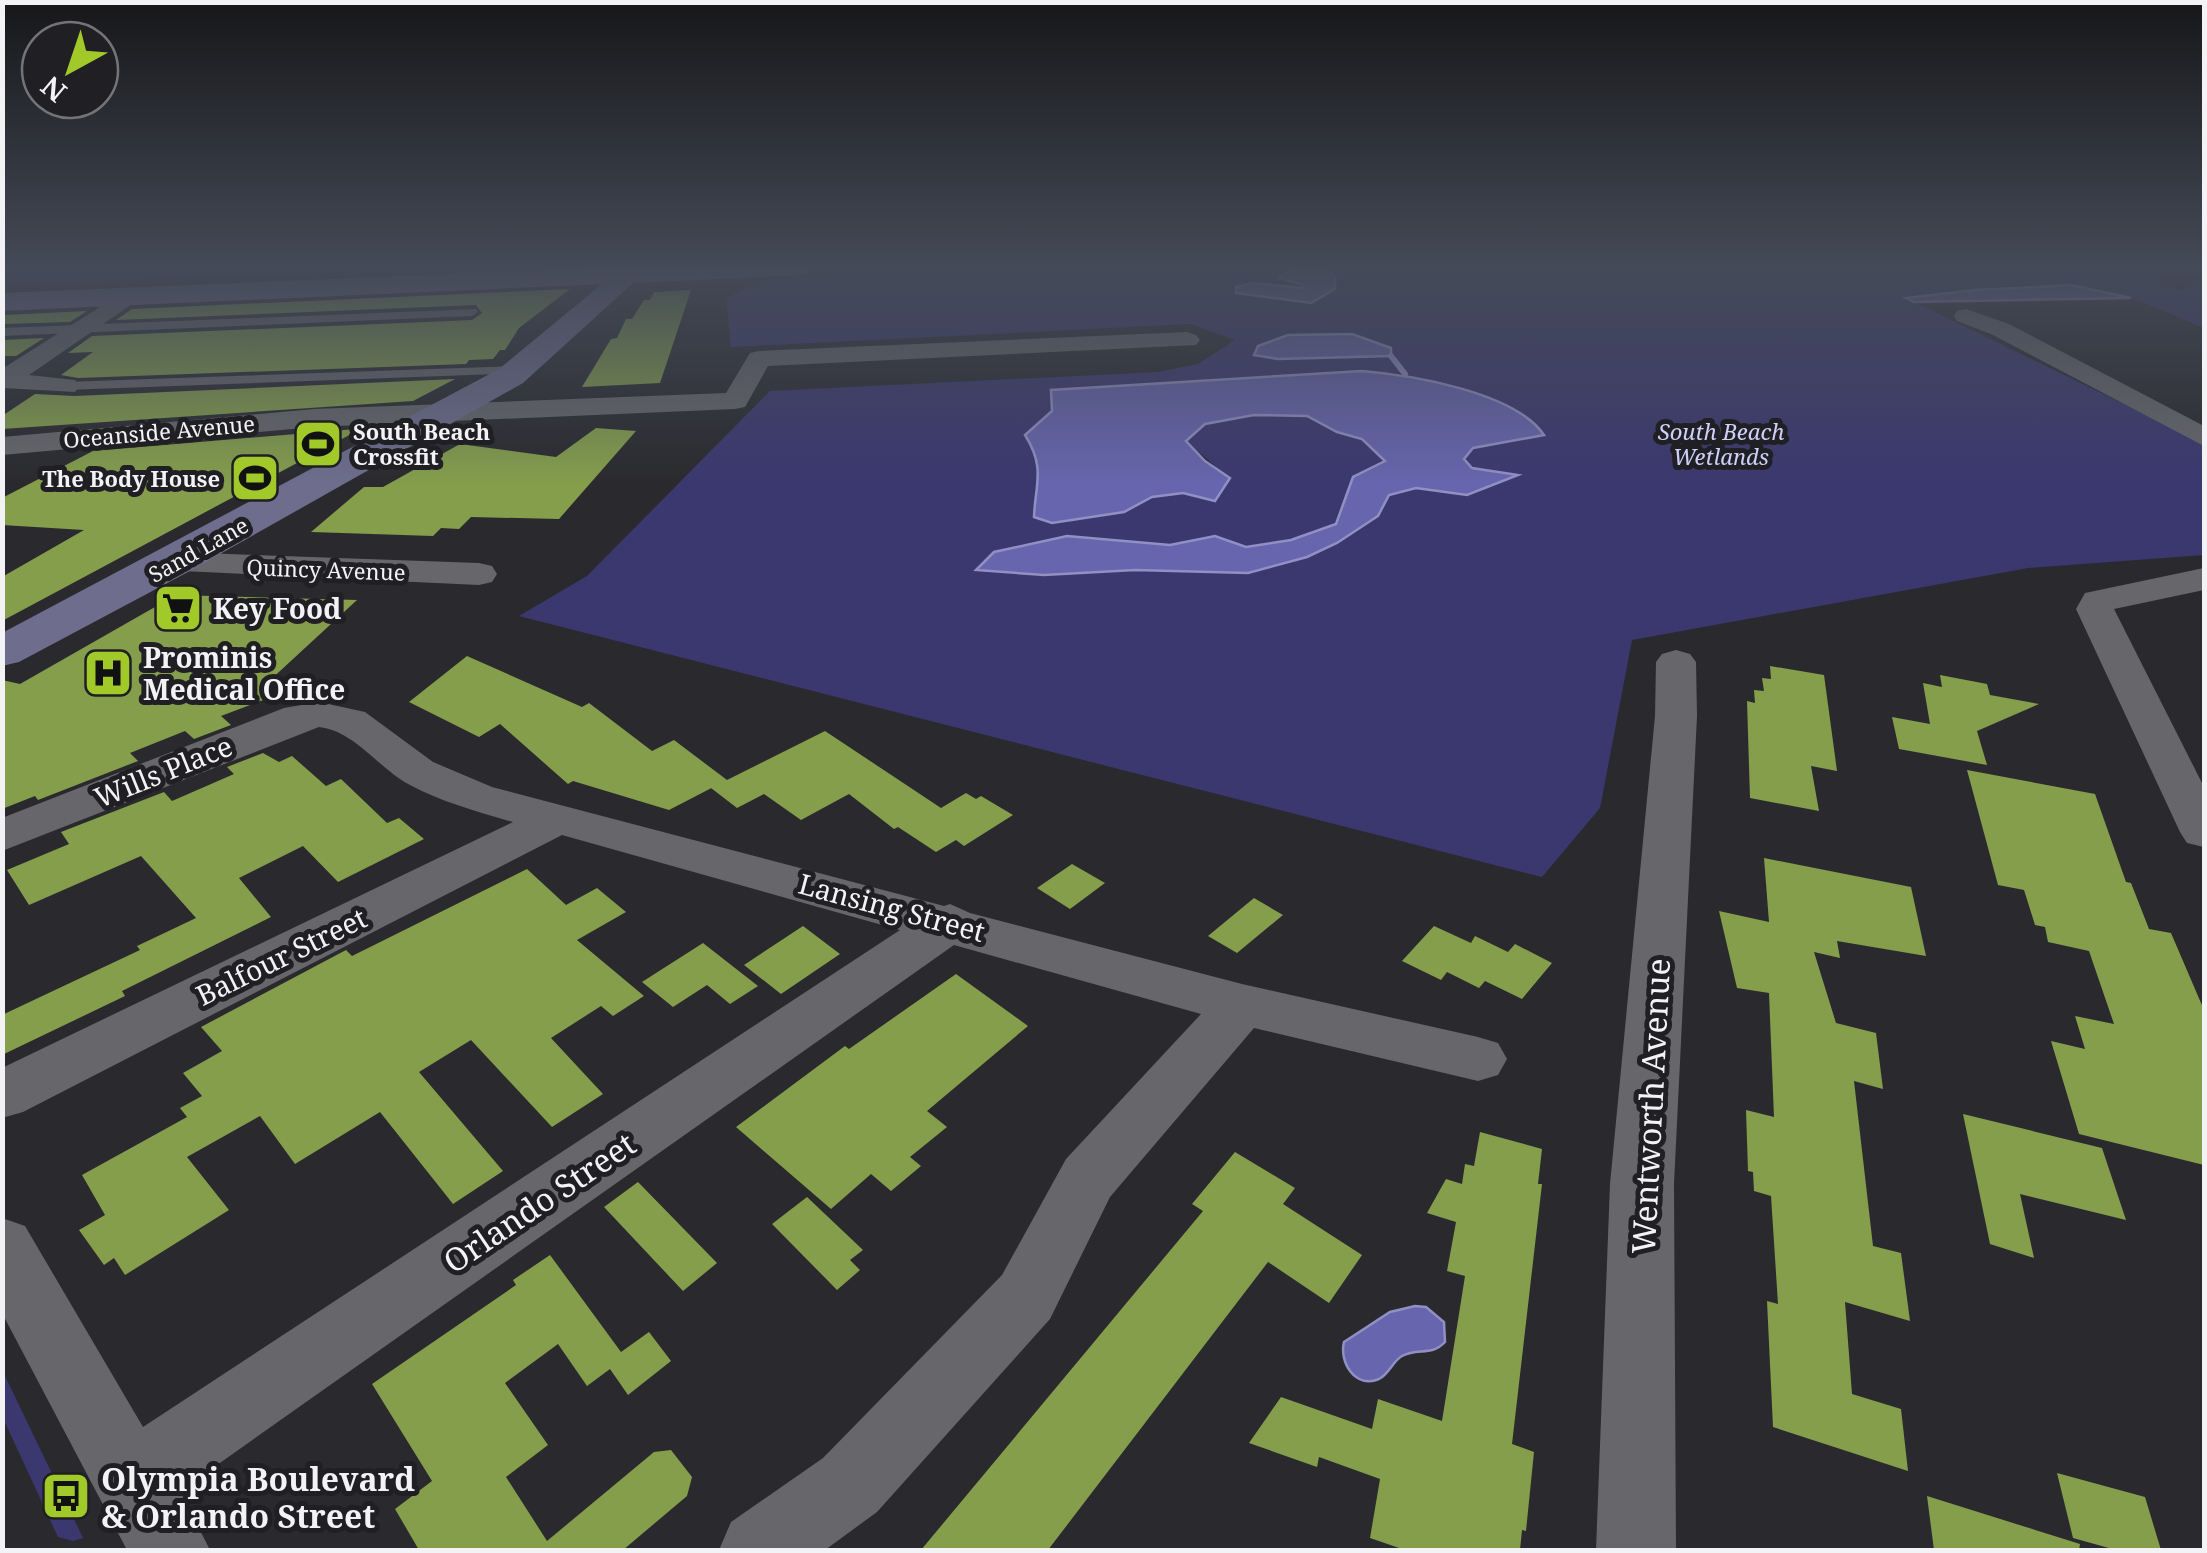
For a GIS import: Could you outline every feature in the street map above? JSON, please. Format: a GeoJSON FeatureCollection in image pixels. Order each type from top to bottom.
{"type":"FeatureCollection","features":[{"type":"Feature","properties":{"kind":"main road","name":"Sand Lane"},"geometry":{"type":"LineString","coordinates":[[2,652],[172,564],[520,370],[551,339]]}},
{"type":"Feature","properties":{"kind":"street"},"geometry":{"type":"LineString","coordinates":[[63,339],[14,373],[13,382],[65,386]]}},
{"type":"Feature","properties":{"kind":"street"},"geometry":{"type":"LineString","coordinates":[[2020,339],[2204,437]]}},
{"type":"Feature","properties":{"kind":"street","name":"Oceanside Avenue"},"geometry":{"type":"LineString","coordinates":[[2,446],[314,418],[735,401],[760,358],[1187,340]]}},
{"type":"Feature","properties":{"kind":"street"},"geometry":{"type":"LineString","coordinates":[[2,471],[79,438]]}},
{"type":"Feature","properties":{"kind":"street","name":"Quincy Avenue"},"geometry":{"type":"LineString","coordinates":[[172,564],[479,574]]}},
{"type":"Feature","properties":{"kind":"street"},"geometry":{"type":"LineString","coordinates":[[2204,579],[2098,601],[2096,610],[2204,832]]}},
{"type":"Feature","properties":{"kind":"street","name":"Wentworth Avenue"},"geometry":{"type":"LineString","coordinates":[[1636,1550],[1642,1184],[1676,716],[1676,662]]}},
{"type":"Feature","properties":{"kind":"street","name":"Lansing Street"},"geometry":{"type":"LineString","coordinates":[[325,711],[342,715],[418,772],[476,797],[950,922],[1242,1005],[1478,1060]]}},
{"type":"Feature","properties":{"kind":"street","name":"Wills Place"},"geometry":{"type":"LineString","coordinates":[[2,836],[299,717],[325,711]]}},
{"type":"Feature","properties":{"kind":"street","name":"Balfour Street"},"geometry":{"type":"LineString","coordinates":[[2,1095],[559,818]]}},
{"type":"Feature","properties":{"kind":"street","name":"Orlando Street"},"geometry":{"type":"LineString","coordinates":[[129,1481],[950,922]]}},
{"type":"Feature","properties":{"kind":"street"},"geometry":{"type":"LineString","coordinates":[[759,1550],[850,1485],[1026,1297],[1088,1178],[1242,1005]]}},
{"type":"Feature","properties":{"kind":"street"},"geometry":{"type":"LineString","coordinates":[[2,1247],[170,1550]]}},
{"type":"Feature","properties":{"kind":"lane"},"geometry":{"type":"LineString","coordinates":[[65,386],[520,370]]}},
{"type":"Feature","properties":{"kind":"green space","name":"South Beach Wetlands"},"geometry":{"type":"Polygon","coordinates":[[[730,339],[882,339],[731,347],[730,339]]]}},
{"type":"Feature","properties":{"kind":"green space","name":"South Beach Wetlands"},"geometry":{"type":"Polygon","coordinates":[[[1272,339],[1254,355],[1278,359],[1390,356],[1328,339],[1991,339],[2204,443],[2204,555],[2028,568],[1632,640],[1600,808],[1542,877],[519,616],[587,576],[770,391],[1158,372],[1198,364],[1235,340],[1272,339]],[[1362,371],[1052,390],[1052,411],[1025,435],[1037,468],[1034,501],[1124,512],[1152,497],[1183,493],[1215,501],[1229,478],[1186,441],[1205,424],[1254,415],[1307,416],[1337,432],[1362,438],[1386,461],[1353,477],[1336,524],[1291,540],[1246,547],[1215,536],[1170,545],[1067,536],[994,552],[977,570],[1217,571],[1264,567],[1312,552],[1361,526],[1389,495],[1416,488],[1467,495],[1516,475],[1472,468],[1463,459],[1473,448],[1542,435],[1405,374],[1362,371]]]}},
{"type":"Feature","properties":{"kind":"green space"},"geometry":{"type":"Polygon","coordinates":[[[4,1374],[83,1538],[73,1541],[58,1537],[3,1418],[4,1374]]]}},
{"type":"Feature","properties":{"kind":"shaded area"},"geometry":{"type":"Polygon","coordinates":[[[1276,339],[1367,339],[1391,348],[1391,356],[1278,359],[1254,355],[1258,346],[1276,339]]]}},
{"type":"Feature","properties":{"kind":"shaded area"},"geometry":{"type":"Polygon","coordinates":[[[1362,371],[1433,382],[1487,397],[1530,420],[1544,435],[1473,448],[1464,459],[1472,468],[1518,475],[1467,495],[1416,488],[1389,495],[1378,516],[1337,543],[1307,557],[1248,573],[1135,570],[1044,575],[976,570],[994,552],[1067,536],[1170,545],[1215,536],[1246,547],[1291,540],[1336,524],[1353,477],[1385,461],[1362,439],[1337,432],[1307,416],[1254,415],[1205,424],[1186,441],[1205,461],[1230,478],[1215,501],[1183,493],[1152,497],[1124,512],[1052,523],[1034,517],[1037,467],[1025,435],[1052,411],[1051,390],[1362,371]]]}},
{"type":"Feature","properties":{"kind":"shaded area"},"geometry":{"type":"Polygon","coordinates":[[[1426,1307],[1444,1322],[1445,1342],[1435,1349],[1402,1356],[1379,1379],[1356,1377],[1344,1358],[1344,1342],[1390,1312],[1426,1307]]]}},
{"type":"Feature","properties":{"kind":"building"},"geometry":{"type":"Polygon","coordinates":[[[42,339],[16,356],[2,356],[2,340],[42,339]]]}},
{"type":"Feature","properties":{"kind":"building"},"geometry":{"type":"Polygon","coordinates":[[[87,339],[512,339],[493,359],[469,360],[466,364],[78,378],[61,375],[93,352],[68,353],[87,339]]]}},
{"type":"Feature","properties":{"kind":"building"},"geometry":{"type":"Polygon","coordinates":[[[611,339],[675,339],[660,383],[582,387],[611,339]]]}},
{"type":"Feature","properties":{"kind":"building"},"geometry":{"type":"Polygon","coordinates":[[[455,379],[413,401],[2,429],[2,416],[35,394],[75,396],[455,379]]]}},
{"type":"Feature","properties":{"kind":"building"},"geometry":{"type":"Polygon","coordinates":[[[596,428],[636,431],[559,519],[471,517],[459,529],[441,528],[433,536],[311,532],[364,487],[383,487],[460,444],[556,457],[596,428]]]}},
{"type":"Feature","properties":{"kind":"building"},"geometry":{"type":"Polygon","coordinates":[[[356,429],[2,621],[2,577],[84,530],[2,525],[2,498],[93,451],[356,429]]]}},
{"type":"Feature","properties":{"kind":"building"},"geometry":{"type":"Polygon","coordinates":[[[176,595],[357,600],[267,683],[279,694],[221,716],[231,725],[194,739],[185,731],[130,753],[138,761],[38,800],[35,796],[2,809],[2,680],[20,684],[176,595]]]}},
{"type":"Feature","properties":{"kind":"building"},"geometry":{"type":"Polygon","coordinates":[[[467,656],[582,707],[589,703],[652,751],[674,740],[727,780],[669,810],[573,781],[568,784],[500,724],[479,737],[409,702],[467,656]]]}},
{"type":"Feature","properties":{"kind":"building"},"geometry":{"type":"Polygon","coordinates":[[[1770,666],[1824,675],[1837,771],[1811,766],[1819,811],[1750,798],[1747,701],[1755,703],[1754,690],[1764,691],[1762,678],[1771,679],[1770,666]]]}},
{"type":"Feature","properties":{"kind":"building"},"geometry":{"type":"Polygon","coordinates":[[[1940,675],[1987,684],[1990,695],[2039,704],[1977,731],[1987,765],[1899,749],[1892,717],[1930,724],[1923,683],[1942,687],[1940,675]]]}},
{"type":"Feature","properties":{"kind":"building"},"geometry":{"type":"Polygon","coordinates":[[[825,731],[941,808],[966,793],[976,799],[981,796],[1013,815],[964,846],[956,840],[936,852],[898,827],[894,829],[849,794],[801,820],[764,794],[737,808],[711,788],[825,731]]]}},
{"type":"Feature","properties":{"kind":"building"},"geometry":{"type":"Polygon","coordinates":[[[263,753],[279,762],[292,756],[326,786],[341,779],[387,823],[399,818],[424,839],[338,882],[303,846],[239,878],[271,917],[122,991],[125,996],[2,1055],[2,1015],[140,950],[137,946],[196,918],[141,856],[29,905],[7,870],[69,844],[61,832],[164,792],[172,801],[234,774],[227,767],[263,753]]]}},
{"type":"Feature","properties":{"kind":"building"},"geometry":{"type":"Polygon","coordinates":[[[1967,770],[2095,794],[2126,882],[2131,883],[2149,929],[2171,933],[2204,1010],[2204,1165],[2079,1134],[2051,1041],[2085,1049],[2075,1016],[2114,1024],[2089,951],[2048,942],[2045,927],[2035,925],[2024,890],[1998,885],[1967,770]]]}},
{"type":"Feature","properties":{"kind":"building"},"geometry":{"type":"Polygon","coordinates":[[[1764,858],[1911,887],[1926,956],[1837,941],[1840,958],[1814,952],[1836,1023],[1876,1033],[1883,1089],[1854,1081],[1873,1246],[1901,1253],[1910,1321],[1845,1302],[1852,1394],[1901,1409],[1908,1471],[1773,1427],[1767,1301],[1778,1304],[1771,1196],[1754,1191],[1753,1172],[1748,1171],[1746,1110],[1774,1117],[1769,993],[1737,988],[1719,911],[1769,922],[1764,858]]]}},
{"type":"Feature","properties":{"kind":"building"},"geometry":{"type":"Polygon","coordinates":[[[1072,864],[1105,883],[1070,909],[1037,888],[1072,864]]]}},
{"type":"Feature","properties":{"kind":"building"},"geometry":{"type":"Polygon","coordinates":[[[527,869],[566,905],[597,888],[626,912],[577,940],[644,996],[613,1016],[601,1006],[551,1038],[603,1094],[552,1127],[471,1040],[419,1072],[503,1171],[453,1204],[380,1112],[295,1164],[260,1116],[187,1157],[229,1210],[125,1275],[114,1258],[104,1265],[79,1230],[105,1215],[82,1175],[187,1117],[180,1108],[202,1096],[183,1073],[222,1051],[201,1027],[346,950],[352,956],[527,869]]]}},
{"type":"Feature","properties":{"kind":"building"},"geometry":{"type":"Polygon","coordinates":[[[1254,898],[1283,915],[1237,953],[1208,936],[1254,898]]]}},
{"type":"Feature","properties":{"kind":"building"},"geometry":{"type":"Polygon","coordinates":[[[803,926],[840,954],[781,994],[744,965],[803,926]]]}},
{"type":"Feature","properties":{"kind":"building"},"geometry":{"type":"Polygon","coordinates":[[[1434,926],[1471,943],[1475,936],[1508,952],[1515,944],[1552,963],[1522,999],[1485,981],[1479,988],[1447,972],[1441,980],[1402,961],[1434,926]]]}},
{"type":"Feature","properties":{"kind":"building"},"geometry":{"type":"Polygon","coordinates":[[[703,943],[758,986],[730,1004],[707,985],[673,1007],[642,982],[703,943]]]}},
{"type":"Feature","properties":{"kind":"building"},"geometry":{"type":"Polygon","coordinates":[[[956,974],[1028,1026],[927,1111],[947,1127],[910,1157],[921,1166],[891,1191],[871,1174],[831,1209],[736,1127],[845,1046],[849,1049],[956,974]]]}},
{"type":"Feature","properties":{"kind":"building"},"geometry":{"type":"Polygon","coordinates":[[[1963,1114],[2102,1148],[2126,1220],[2020,1194],[2034,1258],[1990,1244],[1963,1114]]]}},
{"type":"Feature","properties":{"kind":"building"},"geometry":{"type":"Polygon","coordinates":[[[1480,1132],[1542,1149],[1538,1184],[1542,1184],[1512,1444],[1534,1452],[1526,1531],[1522,1530],[1520,1550],[1405,1550],[1370,1538],[1380,1479],[1319,1457],[1317,1467],[1249,1443],[1281,1397],[1372,1429],[1378,1399],[1442,1421],[1465,1276],[1447,1271],[1456,1222],[1427,1213],[1446,1179],[1462,1184],[1465,1164],[1474,1166],[1480,1132]]]}},
{"type":"Feature","properties":{"kind":"building"},"geometry":{"type":"Polygon","coordinates":[[[1235,1152],[1295,1188],[1283,1204],[1362,1255],[1329,1303],[1268,1262],[1048,1550],[921,1550],[1203,1211],[1192,1204],[1235,1152]]]}},
{"type":"Feature","properties":{"kind":"building"},"geometry":{"type":"Polygon","coordinates":[[[638,1182],[717,1263],[683,1291],[604,1207],[638,1182]]]}},
{"type":"Feature","properties":{"kind":"building"},"geometry":{"type":"Polygon","coordinates":[[[807,1197],[863,1250],[850,1260],[860,1270],[837,1290],[772,1224],[807,1197]]]}},
{"type":"Feature","properties":{"kind":"building"},"geometry":{"type":"Polygon","coordinates":[[[550,1255],[621,1352],[649,1332],[671,1361],[628,1395],[610,1369],[587,1386],[558,1344],[505,1383],[548,1445],[506,1477],[547,1541],[654,1452],[671,1450],[692,1477],[687,1496],[623,1550],[419,1550],[395,1509],[432,1481],[372,1384],[516,1285],[513,1280],[550,1255]]]}},
{"type":"Feature","properties":{"kind":"building"},"geometry":{"type":"Polygon","coordinates":[[[2057,1473],[2145,1497],[2161,1550],[2116,1550],[2073,1538],[2057,1473]]]}},
{"type":"Feature","properties":{"kind":"building"},"geometry":{"type":"Polygon","coordinates":[[[1927,1496],[2080,1544],[2079,1550],[1934,1550],[1927,1496]]]}},
{"type":"Feature","properties":{"kind":"waterway"},"geometry":{"type":"LineString","coordinates":[[1391,356],[1405,374]]}},
{"type":"Feature","properties":{"kind":"place","name":"South Beach Crossfit"},"geometry":{"type":"Point","coordinates":[318,444]}},
{"type":"Feature","properties":{"kind":"place","name":"The Body House"},"geometry":{"type":"Point","coordinates":[255,478]}},
{"type":"Feature","properties":{"kind":"place","name":"Key Food"},"geometry":{"type":"Point","coordinates":[178,608]}},
{"type":"Feature","properties":{"kind":"place","name":"Prominis Medical Office"},"geometry":{"type":"Point","coordinates":[108,673]}},
{"type":"Feature","properties":{"kind":"place","name":"Olympia Boulevard & Orlando Street"},"geometry":{"type":"Point","coordinates":[66,1496]}}]}
